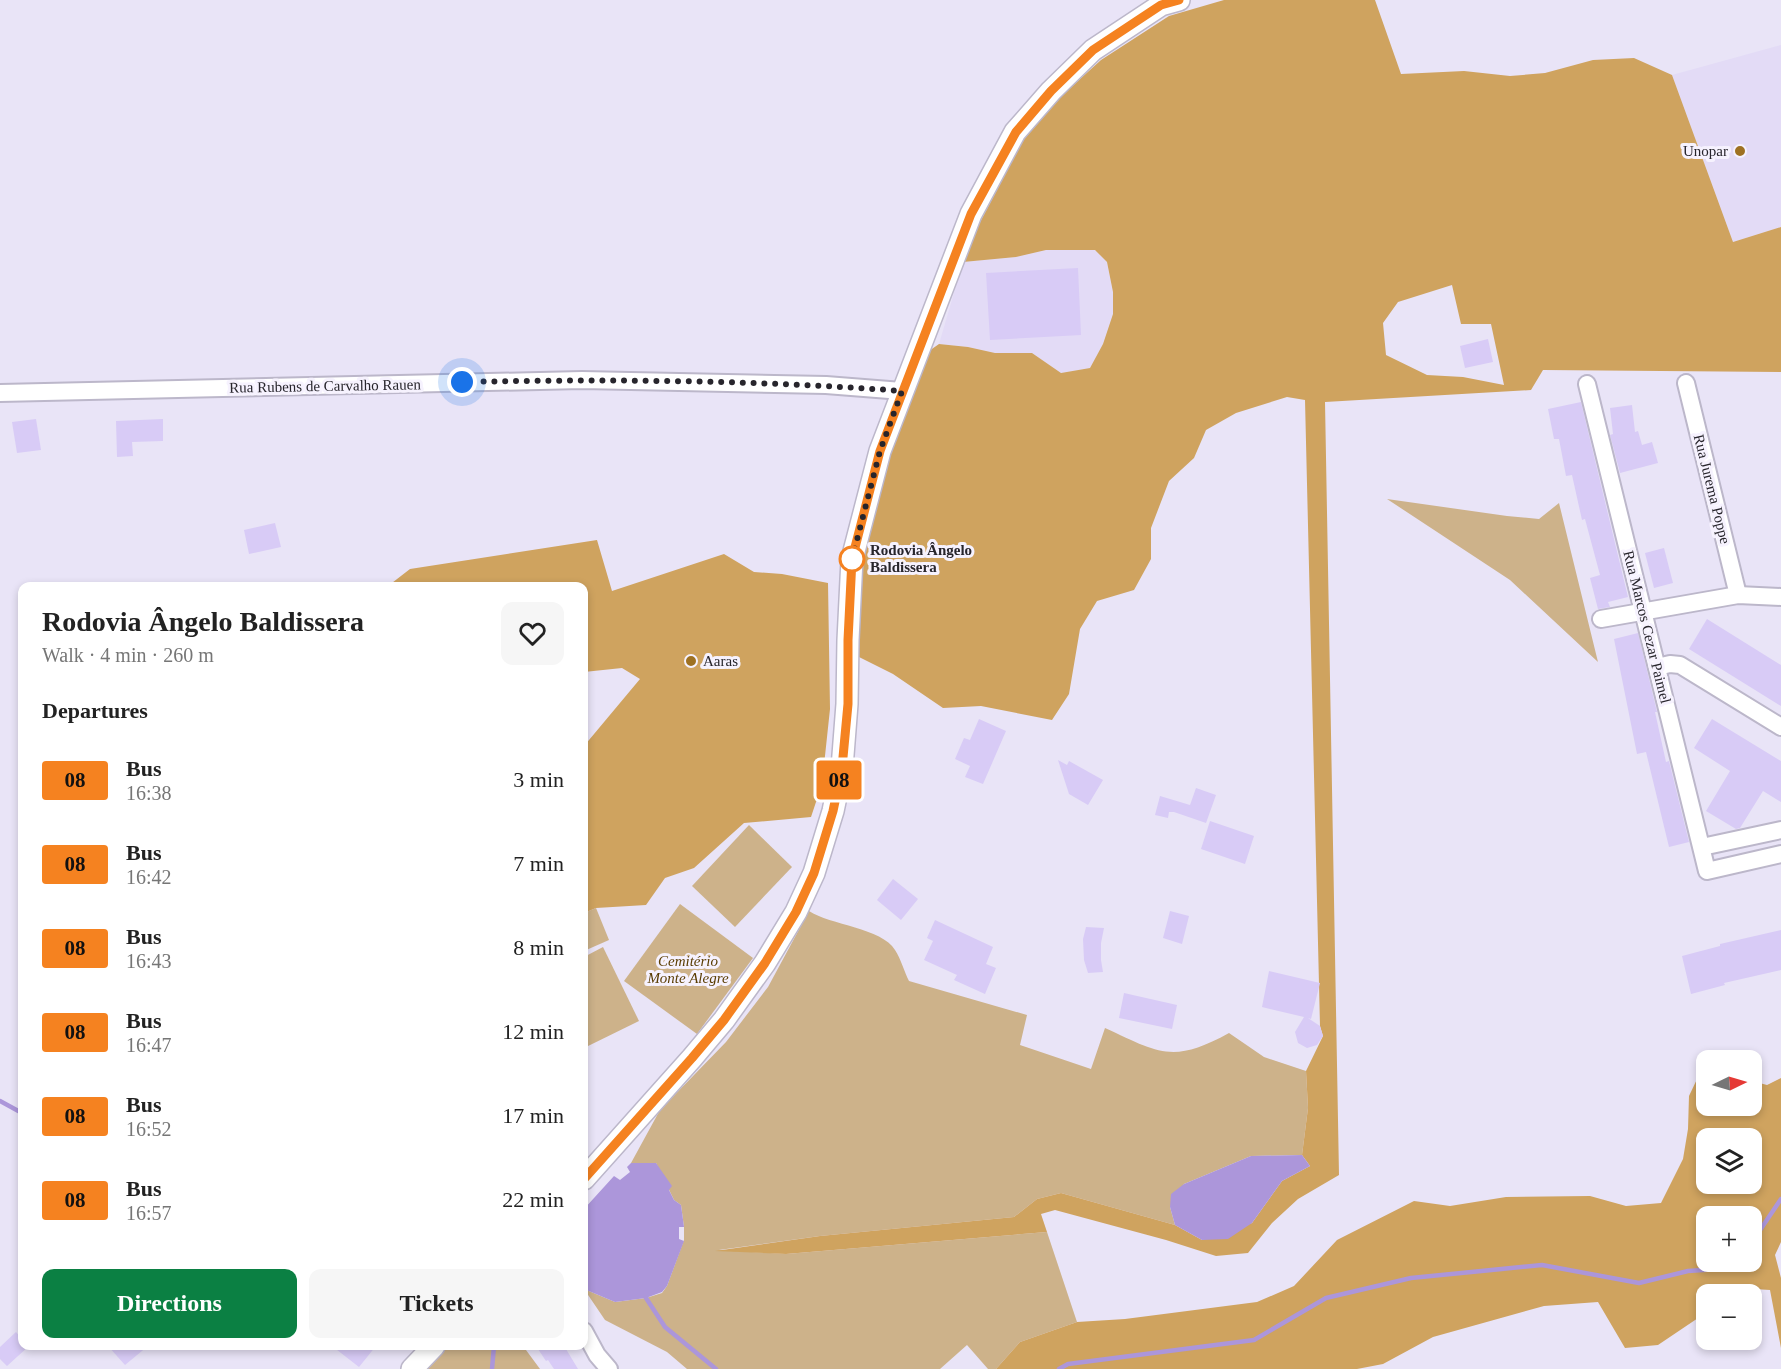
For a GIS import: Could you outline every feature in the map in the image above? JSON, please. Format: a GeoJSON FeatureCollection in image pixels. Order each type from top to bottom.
{"type":"FeatureCollection","features":[{"type":"Feature","properties":{"kind":"street"},"geometry":{"type":"LineString","coordinates":[[588,1175],[724,1020],[765,963],[796,912],[814,873],[833,811],[842,768],[848,704],[852,559],[880,451],[971,214],[1016,132],[1051,91],[1093,50],[1161,5],[1179,0]]}},
{"type":"Feature","properties":{"kind":"street","name":"Rua Rubens de Carvalho Rauen"},"geometry":{"type":"LineString","coordinates":[[0,393],[582,380],[826,385],[902,391]]}},
{"type":"Feature","properties":{"kind":"street","name":"Rua Jurema Poppe"},"geometry":{"type":"LineString","coordinates":[[1686,383],[1738,595]]}},
{"type":"Feature","properties":{"kind":"street","name":"Rua Marcos Cezar Paimel"},"geometry":{"type":"LineString","coordinates":[[1587,384],[1707,871],[1781,854]]}},
{"type":"Feature","properties":{"kind":"street"},"geometry":{"type":"LineString","coordinates":[[1601,619],[1738,595],[1781,597]]}},
{"type":"Feature","properties":{"kind":"street"},"geometry":{"type":"LineString","coordinates":[[1657,667],[1670,664],[1680,665],[1781,727]]}},
{"type":"Feature","properties":{"kind":"street"},"geometry":{"type":"LineString","coordinates":[[1702,847],[1781,830]]}},
{"type":"Feature","properties":{"kind":"street"},"geometry":{"type":"LineString","coordinates":[[588,1338],[597,1355],[609,1369]]}},
{"type":"Feature","properties":{"kind":"street"},"geometry":{"type":"LineString","coordinates":[[412,1369],[430,1350]]}},
{"type":"Feature","properties":{"kind":"shaded area"},"geometry":{"type":"Polygon","coordinates":[[[1224,0],[1375,0],[1401,74],[1464,71],[1510,76],[1545,73],[1593,60],[1634,58],[1672,75],[1733,242],[1781,227],[1781,372],[1543,370],[1531,390],[1325,402],[1339,1175],[1298,1199],[1272,1223],[1248,1253],[1216,1256],[1055,1210],[1041,1214],[1047,1232],[786,1254],[715,1251],[820,1236],[1014,1217],[1037,1199],[1061,1193],[1175,1225],[1202,1240],[1252,1223],[1282,1181],[1310,1166],[1302,1155],[1308,1108],[1306,1071],[1323,1036],[1320,1026],[1305,400],[1287,397],[1236,413],[1206,430],[1194,458],[1169,481],[1151,528],[1151,559],[1134,590],[1097,601],[1080,629],[1069,694],[1052,720],[981,706],[943,708],[893,674],[859,657],[857,643],[863,559],[869,531],[894,438],[929,351],[939,344],[995,353],[1032,353],[1061,373],[1090,368],[1103,344],[1113,314],[1113,292],[1107,262],[1095,250],[1046,250],[1016,257],[963,262],[967,247],[1024,138],[1058,99],[1101,60],[1169,16],[1224,0]],[[1452,285],[1398,302],[1383,323],[1386,355],[1427,375],[1463,377],[1504,385],[1491,324],[1461,324],[1452,285]]]}},
{"type":"Feature","properties":{"kind":"shaded area","name":"Unopar"},"geometry":{"type":"Polygon","coordinates":[[[1781,45],[1781,227],[1733,242],[1672,75],[1781,45]]]}},
{"type":"Feature","properties":{"kind":"shaded area"},"geometry":{"type":"Polygon","coordinates":[[[1046,250],[1095,250],[1107,262],[1113,292],[1113,314],[1103,344],[1090,368],[1061,373],[1032,353],[995,353],[939,344],[963,262],[1016,257],[1046,250]]]}},
{"type":"Feature","properties":{"kind":"shaded area"},"geometry":{"type":"Polygon","coordinates":[[[597,540],[612,591],[724,554],[754,572],[782,574],[828,583],[830,709],[822,784],[811,817],[744,823],[694,868],[665,878],[646,905],[596,908],[588,911],[588,741],[640,679],[622,668],[588,672],[588,582],[393,582],[410,569],[597,540]]]}},
{"type":"Feature","properties":{"kind":"shaded area"},"geometry":{"type":"Polygon","coordinates":[[[1781,1078],[1781,1242],[1775,1255],[1781,1278],[1781,1348],[1770,1290],[1762,1290],[1762,1284],[1696,1284],[1696,1319],[1658,1345],[1625,1348],[1598,1302],[1544,1306],[1433,1337],[1383,1364],[1357,1369],[996,1369],[1020,1342],[1077,1322],[1125,1319],[1257,1302],[1294,1286],[1337,1240],[1414,1201],[1450,1206],[1506,1197],[1590,1196],[1626,1206],[1661,1203],[1683,1159],[1688,1129],[1689,1096],[1696,1081],[1696,1116],[1762,1116],[1762,1084],[1767,1085],[1781,1078]]]}},
{"type":"Feature","properties":{"kind":"shaded area"},"geometry":{"type":"Polygon","coordinates":[[[1302,1155],[1310,1166],[1282,1181],[1252,1223],[1228,1239],[1202,1240],[1175,1225],[1170,1207],[1171,1194],[1184,1184],[1251,1156],[1302,1155]]]}},
{"type":"Feature","properties":{"kind":"shaded area"},"geometry":{"type":"Polygon","coordinates":[[[631,1163],[656,1163],[672,1186],[669,1190],[674,1200],[681,1205],[684,1227],[679,1227],[679,1239],[684,1241],[667,1286],[662,1292],[646,1298],[615,1302],[588,1291],[588,1205],[614,1176],[620,1180],[630,1172],[627,1167],[631,1163]]]}},
{"type":"Feature","properties":{"kind":"green space"},"geometry":{"type":"Polygon","coordinates":[[[1387,499],[1539,519],[1559,503],[1598,662],[1510,580],[1387,499]]]}},
{"type":"Feature","properties":{"kind":"green space"},"geometry":{"type":"Polygon","coordinates":[[[749,825],[792,867],[735,927],[692,886],[749,825]]]}},
{"type":"Feature","properties":{"kind":"green space","name":"Cemitério Monte Alegre"},"geometry":{"type":"Polygon","coordinates":[[[680,904],[753,958],[697,1034],[624,981],[680,904]]]}},
{"type":"Feature","properties":{"kind":"green space"},"geometry":{"type":"Polygon","coordinates":[[[596,908],[609,940],[588,949],[588,911],[596,908]]]}},
{"type":"Feature","properties":{"kind":"green space"},"geometry":{"type":"Polygon","coordinates":[[[809,911],[868,932],[888,943],[895,950],[909,981],[1027,1015],[1020,1045],[1091,1069],[1105,1028],[1139,1044],[1166,1052],[1194,1049],[1229,1033],[1264,1057],[1306,1071],[1308,1108],[1302,1155],[1251,1156],[1184,1184],[1170,1207],[1175,1225],[1061,1193],[1037,1199],[1014,1217],[820,1236],[719,1250],[786,1254],[1047,1232],[1077,1322],[1020,1342],[996,1369],[988,1369],[967,1345],[940,1369],[687,1369],[667,1352],[605,1320],[588,1295],[588,1291],[615,1302],[646,1298],[662,1293],[667,1286],[684,1240],[681,1205],[674,1200],[656,1163],[631,1163],[660,1110],[726,1042],[768,987],[809,911]]]}},
{"type":"Feature","properties":{"kind":"green space"},"geometry":{"type":"Polygon","coordinates":[[[603,947],[639,1021],[588,1046],[588,955],[603,947]]]}},
{"type":"Feature","properties":{"kind":"green space"},"geometry":{"type":"Polygon","coordinates":[[[443,1350],[526,1350],[540,1369],[425,1369],[443,1350]]]}},
{"type":"Feature","properties":{"kind":"building"},"geometry":{"type":"Polygon","coordinates":[[[1078,268],[1081,335],[990,340],[986,273],[1078,268]]]}},
{"type":"Feature","properties":{"kind":"building"},"geometry":{"type":"Polygon","coordinates":[[[1488,339],[1493,362],[1465,368],[1460,346],[1488,339]]]}},
{"type":"Feature","properties":{"kind":"building"},"geometry":{"type":"Polygon","coordinates":[[[1581,402],[1628,597],[1608,602],[1610,607],[1598,609],[1590,578],[1600,575],[1585,519],[1582,520],[1572,475],[1566,476],[1559,439],[1554,439],[1548,409],[1581,402]]]}},
{"type":"Feature","properties":{"kind":"building"},"geometry":{"type":"Polygon","coordinates":[[[1632,405],[1635,432],[1638,431],[1642,445],[1652,442],[1658,463],[1620,473],[1610,435],[1613,434],[1610,408],[1632,405]]]}},
{"type":"Feature","properties":{"kind":"building"},"geometry":{"type":"Polygon","coordinates":[[[36,419],[41,450],[17,453],[12,422],[36,419]]]}},
{"type":"Feature","properties":{"kind":"building"},"geometry":{"type":"Polygon","coordinates":[[[163,419],[163,441],[132,442],[133,456],[117,457],[116,421],[163,419]]]}},
{"type":"Feature","properties":{"kind":"building"},"geometry":{"type":"Polygon","coordinates":[[[275,523],[281,547],[249,554],[244,530],[275,523]]]}},
{"type":"Feature","properties":{"kind":"building"},"geometry":{"type":"Polygon","coordinates":[[[1664,548],[1673,583],[1654,588],[1645,553],[1664,548]]]}},
{"type":"Feature","properties":{"kind":"building"},"geometry":{"type":"Polygon","coordinates":[[[1707,619],[1781,665],[1781,706],[1689,649],[1707,619]]]}},
{"type":"Feature","properties":{"kind":"building"},"geometry":{"type":"Polygon","coordinates":[[[1638,633],[1657,712],[1655,712],[1666,762],[1669,761],[1689,842],[1669,847],[1646,752],[1637,754],[1614,639],[1638,633]]]}},
{"type":"Feature","properties":{"kind":"building"},"geometry":{"type":"Polygon","coordinates":[[[979,719],[1006,731],[983,784],[965,777],[970,766],[955,759],[964,738],[970,740],[979,719]]]}},
{"type":"Feature","properties":{"kind":"building"},"geometry":{"type":"Polygon","coordinates":[[[1712,719],[1781,761],[1781,802],[1763,791],[1740,828],[1736,829],[1706,811],[1730,771],[1694,748],[1712,719]]]}},
{"type":"Feature","properties":{"kind":"building"},"geometry":{"type":"Polygon","coordinates":[[[1058,760],[1067,765],[1069,761],[1103,780],[1088,805],[1069,794],[1058,760]]]}},
{"type":"Feature","properties":{"kind":"building"},"geometry":{"type":"Polygon","coordinates":[[[1196,788],[1216,795],[1206,823],[1174,812],[1169,812],[1168,818],[1155,815],[1160,796],[1190,805],[1196,788]]]}},
{"type":"Feature","properties":{"kind":"building"},"geometry":{"type":"Polygon","coordinates":[[[1210,821],[1254,836],[1245,864],[1201,849],[1210,821]]]}},
{"type":"Feature","properties":{"kind":"building"},"geometry":{"type":"Polygon","coordinates":[[[893,879],[918,899],[901,920],[877,900],[893,879]]]}},
{"type":"Feature","properties":{"kind":"building"},"geometry":{"type":"Polygon","coordinates":[[[1170,911],[1189,916],[1182,944],[1163,938],[1170,911]]]}},
{"type":"Feature","properties":{"kind":"building"},"geometry":{"type":"Polygon","coordinates":[[[935,920],[993,947],[986,964],[996,968],[985,994],[954,980],[957,975],[924,960],[933,941],[927,938],[935,920]]]}},
{"type":"Feature","properties":{"kind":"building"},"geometry":{"type":"Polygon","coordinates":[[[1086,927],[1104,928],[1101,943],[1103,972],[1088,973],[1084,960],[1083,939],[1086,927]]]}},
{"type":"Feature","properties":{"kind":"building"},"geometry":{"type":"Polygon","coordinates":[[[1781,930],[1781,970],[1724,983],[1725,985],[1691,994],[1682,956],[1720,946],[1720,944],[1781,930]]]}},
{"type":"Feature","properties":{"kind":"building"},"geometry":{"type":"Polygon","coordinates":[[[1269,971],[1320,983],[1311,1019],[1308,1018],[1320,1026],[1323,1036],[1317,1045],[1307,1048],[1298,1043],[1295,1032],[1304,1017],[1262,1007],[1269,971]]]}},
{"type":"Feature","properties":{"kind":"building"},"geometry":{"type":"Polygon","coordinates":[[[1124,993],[1177,1005],[1172,1029],[1119,1018],[1124,993]]]}},
{"type":"Feature","properties":{"kind":"building"},"geometry":{"type":"Polygon","coordinates":[[[16,1332],[18,1350],[25,1350],[7,1366],[0,1359],[0,1347],[16,1332]]]}},
{"type":"Feature","properties":{"kind":"building"},"geometry":{"type":"Polygon","coordinates":[[[112,1350],[143,1350],[125,1365],[112,1350]]]}},
{"type":"Feature","properties":{"kind":"building"},"geometry":{"type":"Polygon","coordinates":[[[337,1350],[373,1350],[359,1367],[337,1350]]]}},
{"type":"Feature","properties":{"kind":"building"},"geometry":{"type":"Polygon","coordinates":[[[539,1350],[567,1350],[578,1369],[554,1369],[548,1360],[546,1361],[539,1350]]]}},
{"type":"Feature","properties":{"kind":"waterway"},"geometry":{"type":"LineString","coordinates":[[0,1101],[18,1111]]}},
{"type":"Feature","properties":{"kind":"waterway"},"geometry":{"type":"LineString","coordinates":[[1762,1227],[1781,1199]]}},
{"type":"Feature","properties":{"kind":"waterway"},"geometry":{"type":"LineString","coordinates":[[1059,1369],[1068,1364],[1254,1340],[1326,1298],[1411,1278],[1542,1265],[1639,1283],[1696,1270]]}},
{"type":"Feature","properties":{"kind":"waterway"},"geometry":{"type":"LineString","coordinates":[[646,1298],[665,1327],[716,1369]]}},
{"type":"Feature","properties":{"kind":"waterway"},"geometry":{"type":"LineString","coordinates":[[492,1369],[494,1350]]}},
{"type":"Feature","properties":{"kind":"bus line","name":"08"},"geometry":{"type":"LineString","coordinates":[[588,1174],[724,1020],[765,963],[796,912],[814,873],[833,811],[842,768],[848,704],[852,559],[880,451],[971,214],[1016,132],[1051,91],[1093,50],[1161,5],[1179,0]]}},
{"type":"Feature","properties":{"kind":"place","name":"Unopar"},"geometry":{"type":"Point","coordinates":[1740,151]}},
{"type":"Feature","properties":{"kind":"place","name":"Rodovia Ângelo Baldissera"},"geometry":{"type":"Point","coordinates":[852,559]}},
{"type":"Feature","properties":{"kind":"place","name":"Aaras"},"geometry":{"type":"Point","coordinates":[691,661]}},
{"type":"Feature","properties":{"kind":"route"},"geometry":{"type":"LineString","coordinates":[[462,382],[582,380],[826,385],[902,391],[880,451],[852,559]]}}]}
